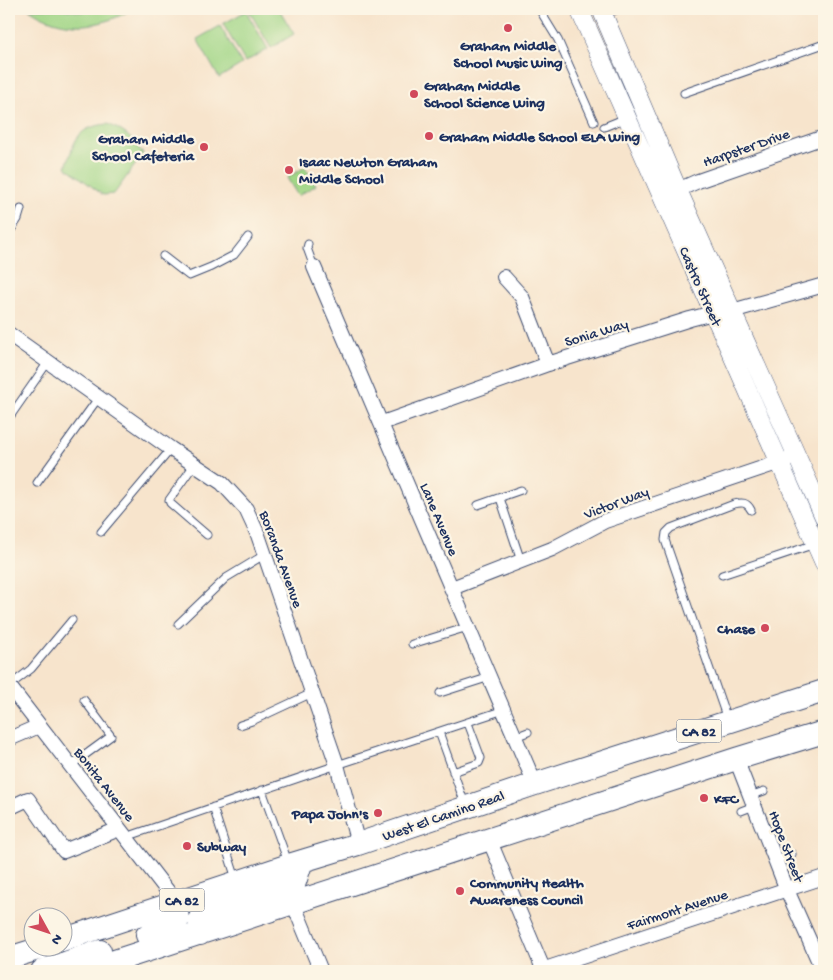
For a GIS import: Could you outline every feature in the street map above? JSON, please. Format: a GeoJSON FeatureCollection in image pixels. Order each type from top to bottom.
{"type":"FeatureCollection","features":[{"type":"Feature","properties":{"kind":"main road","name":"West El Camino Real"},"geometry":{"type":"LineString","coordinates":[[72,937],[295,862],[358,844],[535,784],[608,757],[728,722],[824,691]]}},
{"type":"Feature","properties":{"kind":"main road","name":"CA 82"},"geometry":{"type":"LineString","coordinates":[[84,971],[489,839],[673,783],[736,759],[813,738]]}},
{"type":"Feature","properties":{"kind":"main road"},"geometry":{"type":"LineString","coordinates":[[200,934],[199,920],[201,916],[294,885],[295,862]]}},
{"type":"Feature","properties":{"kind":"main road"},"geometry":{"type":"LineString","coordinates":[[42,971],[175,925],[178,920],[176,902]]}},
{"type":"Feature","properties":{"kind":"main road"},"geometry":{"type":"LineString","coordinates":[[9,958],[22,954]]}},
{"type":"Feature","properties":{"kind":"street","name":"Castro Street"},"geometry":{"type":"LineString","coordinates":[[579,9],[824,563]]}},
{"type":"Feature","properties":{"kind":"street","name":"Castro Street"},"geometry":{"type":"LineString","coordinates":[[608,10],[678,190],[824,517]]}},
{"type":"Feature","properties":{"kind":"street","name":"Harpster Drive"},"geometry":{"type":"LineString","coordinates":[[678,190],[698,181],[824,137]]}},
{"type":"Feature","properties":{"kind":"street","name":"Lane Avenue"},"geometry":{"type":"LineString","coordinates":[[314,267],[504,710],[522,735],[535,784]]}},
{"type":"Feature","properties":{"kind":"street"},"geometry":{"type":"LineString","coordinates":[[504,277],[522,297],[548,364]]}},
{"type":"Feature","properties":{"kind":"street","name":"Sonia Way"},"geometry":{"type":"LineString","coordinates":[[382,423],[548,364],[690,319],[732,311],[824,285]]}},
{"type":"Feature","properties":{"kind":"street","name":"Boranda Avenue"},"geometry":{"type":"LineString","coordinates":[[11,339],[48,362],[222,483],[246,509],[258,535],[337,765],[358,844]]}},
{"type":"Feature","properties":{"kind":"street","name":"Victor Way"},"geometry":{"type":"LineString","coordinates":[[452,588],[552,549],[605,520],[797,457]]}},
{"type":"Feature","properties":{"kind":"street","name":"Bonita Avenue"},"geometry":{"type":"LineString","coordinates":[[9,686],[176,902]]}},
{"type":"Feature","properties":{"kind":"street"},"geometry":{"type":"LineString","coordinates":[[9,739],[39,726]]}},
{"type":"Feature","properties":{"kind":"street","name":"Hope Street"},"geometry":{"type":"LineString","coordinates":[[736,759],[748,804],[824,971]]}},
{"type":"Feature","properties":{"kind":"street"},"geometry":{"type":"LineString","coordinates":[[9,808],[28,799],[64,851],[122,833]]}},
{"type":"Feature","properties":{"kind":"street"},"geometry":{"type":"LineString","coordinates":[[489,839],[542,971]]}},
{"type":"Feature","properties":{"kind":"street","name":"Fairmont Avenue"},"geometry":{"type":"LineString","coordinates":[[542,971],[824,877]]}},
{"type":"Feature","properties":{"kind":"street"},"geometry":{"type":"LineString","coordinates":[[293,903],[321,971]]}},
{"type":"Feature","properties":{"kind":"lane"},"geometry":{"type":"LineString","coordinates":[[539,9],[558,40],[594,122]]}},
{"type":"Feature","properties":{"kind":"lane"},"geometry":{"type":"LineString","coordinates":[[684,93],[824,44]]}},
{"type":"Feature","properties":{"kind":"lane"},"geometry":{"type":"LineString","coordinates":[[604,127],[627,118]]}},
{"type":"Feature","properties":{"kind":"lane"},"geometry":{"type":"LineString","coordinates":[[9,233],[18,219],[21,209]]}},
{"type":"Feature","properties":{"kind":"lane"},"geometry":{"type":"LineString","coordinates":[[163,256],[189,276],[234,255],[248,237]]}},
{"type":"Feature","properties":{"kind":"lane"},"geometry":{"type":"LineString","coordinates":[[308,244],[306,248],[314,267]]}},
{"type":"Feature","properties":{"kind":"lane"},"geometry":{"type":"LineString","coordinates":[[9,418],[48,362]]}},
{"type":"Feature","properties":{"kind":"lane"},"geometry":{"type":"LineString","coordinates":[[37,483],[99,398]]}},
{"type":"Feature","properties":{"kind":"lane"},"geometry":{"type":"LineString","coordinates":[[101,532],[171,449]]}},
{"type":"Feature","properties":{"kind":"lane"},"geometry":{"type":"LineString","coordinates":[[194,465],[169,500],[207,535]]}},
{"type":"Feature","properties":{"kind":"lane"},"geometry":{"type":"LineString","coordinates":[[478,506],[521,490]]}},
{"type":"Feature","properties":{"kind":"lane"},"geometry":{"type":"LineString","coordinates":[[500,498],[520,561]]}},
{"type":"Feature","properties":{"kind":"lane"},"geometry":{"type":"LineString","coordinates":[[728,722],[665,540],[666,533],[671,528],[734,504],[742,502],[748,505],[751,510]]}},
{"type":"Feature","properties":{"kind":"lane"},"geometry":{"type":"LineString","coordinates":[[722,575],[816,544]]}},
{"type":"Feature","properties":{"kind":"lane"},"geometry":{"type":"LineString","coordinates":[[178,624],[226,578],[264,555]]}},
{"type":"Feature","properties":{"kind":"lane"},"geometry":{"type":"LineString","coordinates":[[9,686],[31,669],[72,620]]}},
{"type":"Feature","properties":{"kind":"lane"},"geometry":{"type":"LineString","coordinates":[[412,644],[469,627]]}},
{"type":"Feature","properties":{"kind":"lane"},"geometry":{"type":"LineString","coordinates":[[440,693],[490,677]]}},
{"type":"Feature","properties":{"kind":"lane"},"geometry":{"type":"LineString","coordinates":[[240,725],[312,693]]}},
{"type":"Feature","properties":{"kind":"lane"},"geometry":{"type":"LineString","coordinates":[[70,766],[111,736],[84,700]]}},
{"type":"Feature","properties":{"kind":"lane"},"geometry":{"type":"LineString","coordinates":[[122,833],[213,807],[504,710]]}},
{"type":"Feature","properties":{"kind":"lane"},"geometry":{"type":"LineString","coordinates":[[453,772],[479,764],[481,760],[468,723]]}},
{"type":"Feature","properties":{"kind":"lane"},"geometry":{"type":"LineString","coordinates":[[438,732],[466,807]]}},
{"type":"Feature","properties":{"kind":"lane"},"geometry":{"type":"LineString","coordinates":[[262,790],[295,862]]}},
{"type":"Feature","properties":{"kind":"lane"},"geometry":{"type":"LineString","coordinates":[[748,804],[764,790]]}},
{"type":"Feature","properties":{"kind":"lane"},"geometry":{"type":"LineString","coordinates":[[213,807],[237,881]]}},
{"type":"Feature","properties":{"kind":"lane"},"geometry":{"type":"LineString","coordinates":[[775,860],[792,854]]}},
{"type":"Feature","properties":{"kind":"green space"},"geometry":{"type":"Polygon","coordinates":[[[29,9],[61,9],[81,12],[99,9],[132,9],[106,21],[80,25],[54,21],[29,9]]]}},
{"type":"Feature","properties":{"kind":"green space"},"geometry":{"type":"Polygon","coordinates":[[[248,9],[279,9],[294,34],[271,48],[248,9]]]}},
{"type":"Feature","properties":{"kind":"green space"},"geometry":{"type":"Polygon","coordinates":[[[246,11],[268,49],[245,62],[223,24],[246,11]]]}},
{"type":"Feature","properties":{"kind":"green space"},"geometry":{"type":"Polygon","coordinates":[[[220,26],[242,64],[219,78],[197,39],[220,26]]]}},
{"type":"Feature","properties":{"kind":"green space"},"geometry":{"type":"Polygon","coordinates":[[[108,124],[128,136],[143,154],[114,194],[103,195],[66,167],[78,136],[89,128],[108,124]]]}},
{"type":"Feature","properties":{"kind":"green space"},"geometry":{"type":"Polygon","coordinates":[[[305,167],[316,185],[298,196],[287,178],[305,167]]]}},
{"type":"Feature","properties":{"kind":"place","name":"Graham Middle School Music Wing"},"geometry":{"type":"Point","coordinates":[508,28]}},
{"type":"Feature","properties":{"kind":"place","name":"Graham Middle School Science Wing"},"geometry":{"type":"Point","coordinates":[414,94]}},
{"type":"Feature","properties":{"kind":"place","name":"Graham Middle School ELA Wing"},"geometry":{"type":"Point","coordinates":[429,136]}},
{"type":"Feature","properties":{"kind":"place","name":"Graham Middle School Cafeteria"},"geometry":{"type":"Point","coordinates":[204,147]}},
{"type":"Feature","properties":{"kind":"place","name":"Isaac Newton Graham Middle School"},"geometry":{"type":"Point","coordinates":[289,170]}},
{"type":"Feature","properties":{"kind":"place","name":"Chase"},"geometry":{"type":"Point","coordinates":[765,628]}},
{"type":"Feature","properties":{"kind":"place","name":"KFC"},"geometry":{"type":"Point","coordinates":[704,798]}},
{"type":"Feature","properties":{"kind":"place","name":"Papa John's"},"geometry":{"type":"Point","coordinates":[378,813]}},
{"type":"Feature","properties":{"kind":"place","name":"Subway"},"geometry":{"type":"Point","coordinates":[187,846]}},
{"type":"Feature","properties":{"kind":"place","name":"Community Health Awareness Council"},"geometry":{"type":"Point","coordinates":[460,891]}}]}
